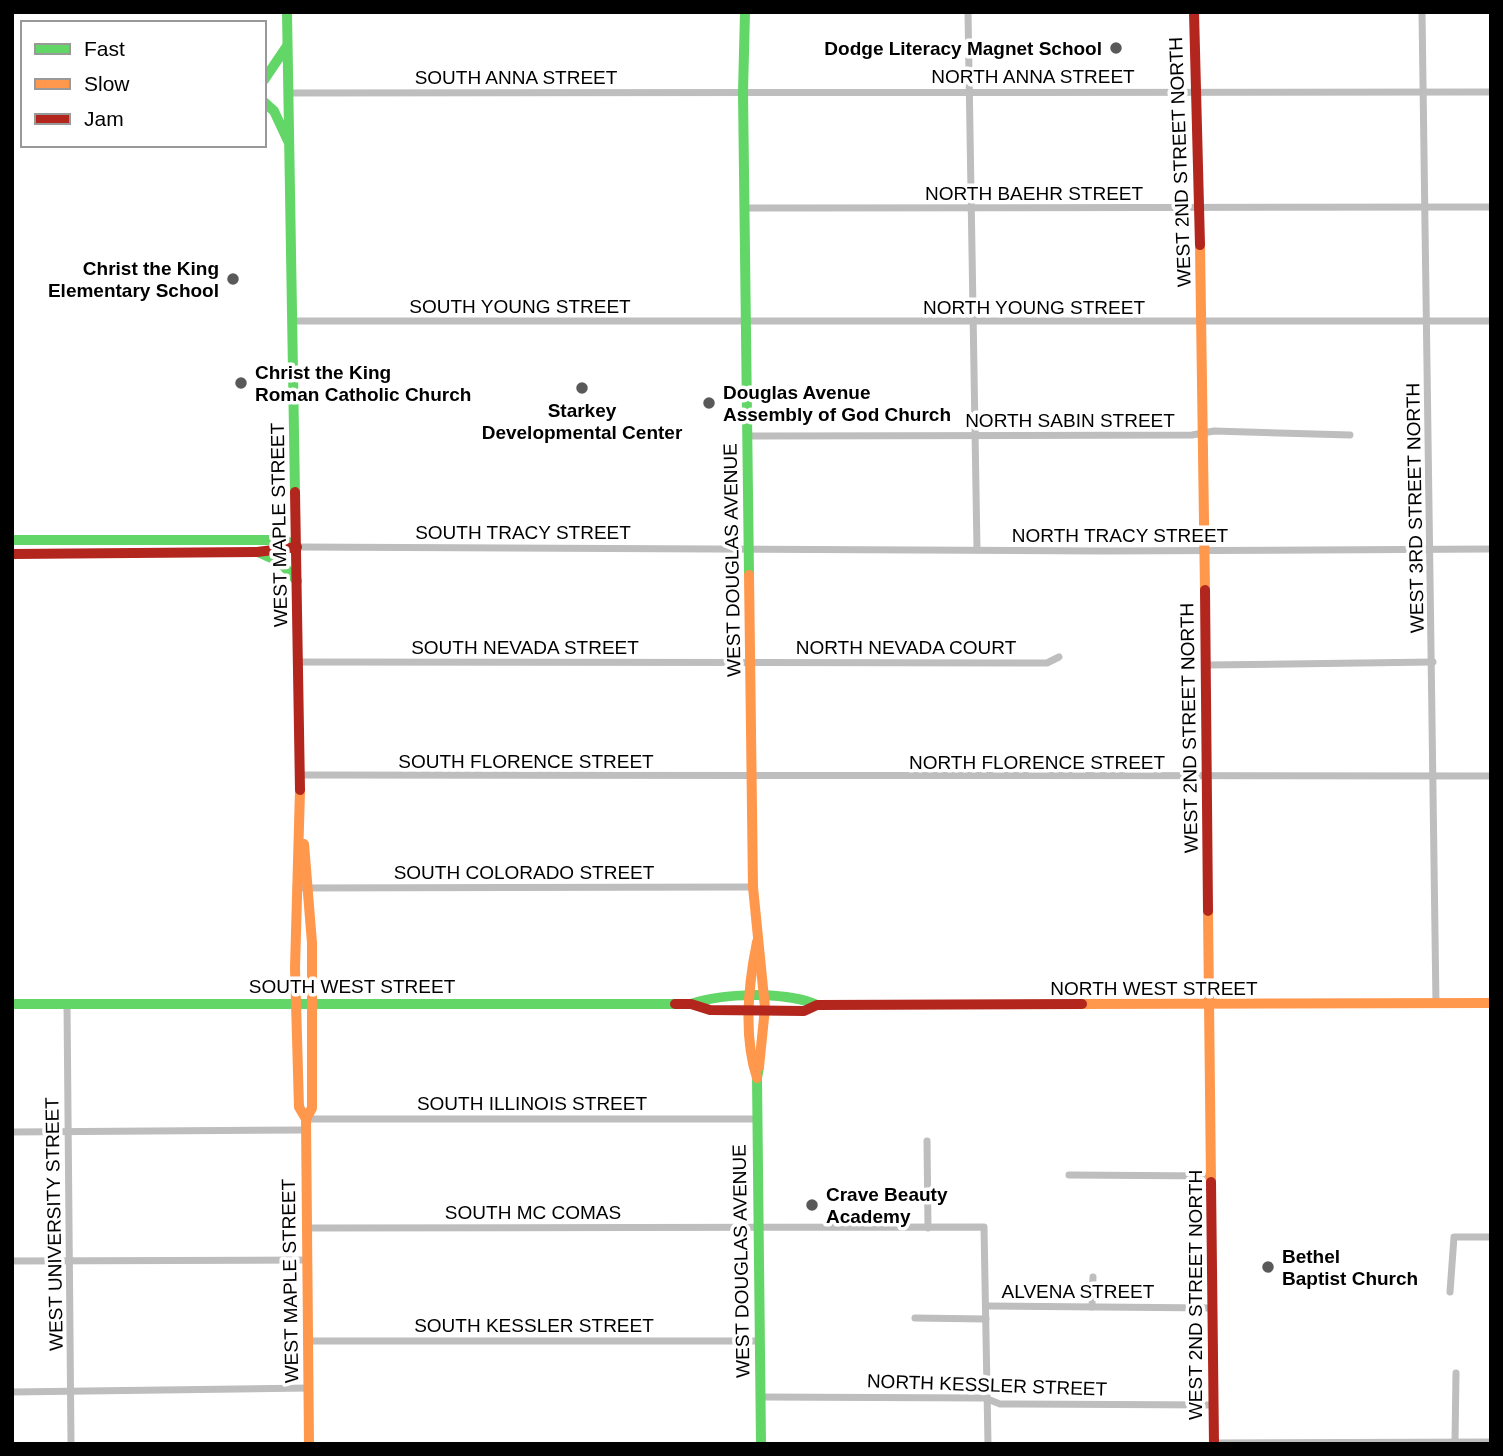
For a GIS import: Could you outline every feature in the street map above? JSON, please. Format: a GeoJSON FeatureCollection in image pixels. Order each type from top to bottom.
{"type":"FeatureCollection","features":[{"type":"Feature","properties":{"kind":"street","name":"WEST MAPLE STREET"},"geometry":{"type":"LineString","coordinates":[[287,12],[301,828],[296,888],[294,1002],[299,1107],[306,1124]]}},
{"type":"Feature","properties":{"kind":"street","name":"WEST DOUGLAS AVENUE"},"geometry":{"type":"LineString","coordinates":[[745,12],[743,92],[753,887],[757,940],[753,956],[762,1056],[757,1077],[761,1444]]}},
{"type":"Feature","properties":{"kind":"street"},"geometry":{"type":"LineString","coordinates":[[968,12],[977,550]]}},
{"type":"Feature","properties":{"kind":"street","name":"WEST 2ND STREET NORTH"},"geometry":{"type":"LineString","coordinates":[[1194,12],[1202,322],[1214,1443]]}},
{"type":"Feature","properties":{"kind":"street","name":"WEST 3RD STREET NORTH"},"geometry":{"type":"LineString","coordinates":[[1422,12],[1432,550],[1436,1004]]}},
{"type":"Feature","properties":{"kind":"street"},"geometry":{"type":"LineString","coordinates":[[266,77],[288,44]]}},
{"type":"Feature","properties":{"kind":"street","name":"NORTH ANNA STREET"},"geometry":{"type":"LineString","coordinates":[[743,92],[1491,92]]}},
{"type":"Feature","properties":{"kind":"street","name":"SOUTH ANNA STREET"},"geometry":{"type":"LineString","coordinates":[[289,93],[743,92]]}},
{"type":"Feature","properties":{"kind":"street"},"geometry":{"type":"LineString","coordinates":[[266,104],[274,111],[290,145]]}},
{"type":"Feature","properties":{"kind":"street","name":"NORTH BAEHR STREET"},"geometry":{"type":"LineString","coordinates":[[745,208],[1491,207]]}},
{"type":"Feature","properties":{"kind":"street","name":"SOUTH YOUNG STREET"},"geometry":{"type":"LineString","coordinates":[[293,321],[746,323]]}},
{"type":"Feature","properties":{"kind":"street","name":"NORTH YOUNG STREET"},"geometry":{"type":"LineString","coordinates":[[746,323],[1491,321]]}},
{"type":"Feature","properties":{"kind":"street","name":"NORTH SABIN STREET"},"geometry":{"type":"LineString","coordinates":[[748,436],[1202,433],[1350,435]]}},
{"type":"Feature","properties":{"kind":"street","name":"SOUTH TRACY STREET"},"geometry":{"type":"LineString","coordinates":[[12,540],[285,540],[297,547]]}},
{"type":"Feature","properties":{"kind":"street","name":"SOUTH TRACY STREET"},"geometry":{"type":"LineString","coordinates":[[12,554],[257,552],[297,547],[749,550]]}},
{"type":"Feature","properties":{"kind":"street","name":"NORTH TRACY STREET"},"geometry":{"type":"LineString","coordinates":[[749,550],[1491,550]]}},
{"type":"Feature","properties":{"kind":"street"},"geometry":{"type":"LineString","coordinates":[[257,552],[276,559],[297,581]]}},
{"type":"Feature","properties":{"kind":"street","name":"NORTH NEVADA COURT"},"geometry":{"type":"LineString","coordinates":[[751,662],[1047,663],[1059,657]]}},
{"type":"Feature","properties":{"kind":"street","name":"SOUTH NEVADA STREET"},"geometry":{"type":"LineString","coordinates":[[299,662],[751,662]]}},
{"type":"Feature","properties":{"kind":"street"},"geometry":{"type":"LineString","coordinates":[[1206,665],[1433,662]]}},
{"type":"Feature","properties":{"kind":"street","name":"SOUTH FLORENCE STREET"},"geometry":{"type":"LineString","coordinates":[[300,775],[752,777]]}},
{"type":"Feature","properties":{"kind":"street","name":"NORTH FLORENCE STREET"},"geometry":{"type":"LineString","coordinates":[[752,777],[1491,776]]}},
{"type":"Feature","properties":{"kind":"street","name":"WEST MAPLE STREET"},"geometry":{"type":"LineString","coordinates":[[301,828],[309,888],[311,1002],[312,1108],[306,1124],[309,1444]]}},
{"type":"Feature","properties":{"kind":"street","name":"SOUTH COLORADO STREET"},"geometry":{"type":"LineString","coordinates":[[296,888],[753,887]]}},
{"type":"Feature","properties":{"kind":"street"},"geometry":{"type":"LineString","coordinates":[[295,945],[310,944]]}},
{"type":"Feature","properties":{"kind":"street","name":"SOUTH WEST STREET"},"geometry":{"type":"LineString","coordinates":[[691,1004],[713,996],[756,998]]}},
{"type":"Feature","properties":{"kind":"street","name":"NORTH WEST STREET"},"geometry":{"type":"LineString","coordinates":[[756,998],[802,998],[817,1005]]}},
{"type":"Feature","properties":{"kind":"street","name":"NORTH WEST STREET"},"geometry":{"type":"LineString","coordinates":[[756,1011],[804,1011],[817,1005],[1491,1003]]}},
{"type":"Feature","properties":{"kind":"street","name":"SOUTH WEST STREET"},"geometry":{"type":"LineString","coordinates":[[12,1004],[691,1004],[710,1010],[756,1011]]}},
{"type":"Feature","properties":{"kind":"street","name":"WEST UNIVERSITY STREET"},"geometry":{"type":"LineString","coordinates":[[67,1004],[71,1444]]}},
{"type":"Feature","properties":{"kind":"street","name":"SOUTH ILLINOIS STREET"},"geometry":{"type":"LineString","coordinates":[[12,1132],[306,1124],[757,1119]]}},
{"type":"Feature","properties":{"kind":"street"},"geometry":{"type":"LineString","coordinates":[[927,1141],[928,1228]]}},
{"type":"Feature","properties":{"kind":"street"},"geometry":{"type":"LineString","coordinates":[[1069,1175],[1212,1175]]}},
{"type":"Feature","properties":{"kind":"street","name":"SOUTH MC COMAS"},"geometry":{"type":"LineString","coordinates":[[307,1228],[984,1227],[986,1306]]}},
{"type":"Feature","properties":{"kind":"street"},"geometry":{"type":"LineString","coordinates":[[1450,1292],[1454,1237],[1491,1237]]}},
{"type":"Feature","properties":{"kind":"street"},"geometry":{"type":"LineString","coordinates":[[12,1261],[307,1260]]}},
{"type":"Feature","properties":{"kind":"street"},"geometry":{"type":"LineString","coordinates":[[1092,1307],[1093,1277]]}},
{"type":"Feature","properties":{"kind":"street"},"geometry":{"type":"LineString","coordinates":[[986,1306],[988,1444]]}},
{"type":"Feature","properties":{"kind":"street","name":"ALVENA STREET"},"geometry":{"type":"LineString","coordinates":[[986,1306],[1212,1308]]}},
{"type":"Feature","properties":{"kind":"street"},"geometry":{"type":"LineString","coordinates":[[915,1318],[986,1319]]}},
{"type":"Feature","properties":{"kind":"street","name":"SOUTH KESSLER STREET"},"geometry":{"type":"LineString","coordinates":[[308,1340],[760,1341]]}},
{"type":"Feature","properties":{"kind":"street"},"geometry":{"type":"LineString","coordinates":[[1455,1442],[1456,1373]]}},
{"type":"Feature","properties":{"kind":"street"},"geometry":{"type":"LineString","coordinates":[[12,1392],[309,1388]]}},
{"type":"Feature","properties":{"kind":"street","name":"NORTH KESSLER STREET"},"geometry":{"type":"LineString","coordinates":[[760,1397],[987,1400],[1000,1404],[1213,1405]]}},
{"type":"Feature","properties":{"kind":"street"},"geometry":{"type":"LineString","coordinates":[[1214,1443],[1491,1442]]}},
{"type":"Feature","properties":{"kind":"traffic: fast"},"geometry":{"type":"LineString","coordinates":[[287,12],[295,492]]}},
{"type":"Feature","properties":{"kind":"traffic: fast"},"geometry":{"type":"LineString","coordinates":[[745,12],[743,92],[749,575]]}},
{"type":"Feature","properties":{"kind":"traffic: fast"},"geometry":{"type":"LineString","coordinates":[[266,77],[287,46]]}},
{"type":"Feature","properties":{"kind":"traffic: fast"},"geometry":{"type":"LineString","coordinates":[[266,104],[274,111],[288,141]]}},
{"type":"Feature","properties":{"kind":"traffic: fast"},"geometry":{"type":"LineString","coordinates":[[12,540],[285,540],[297,547]]}},
{"type":"Feature","properties":{"kind":"traffic: fast"},"geometry":{"type":"LineString","coordinates":[[260,553],[280,562],[297,581]]}},
{"type":"Feature","properties":{"kind":"traffic: fast"},"geometry":{"type":"LineString","coordinates":[[691,1004],[704,1000],[754,995],[789,997],[817,1005]]}},
{"type":"Feature","properties":{"kind":"traffic: fast"},"geometry":{"type":"LineString","coordinates":[[12,1004],[675,1004]]}},
{"type":"Feature","properties":{"kind":"traffic: fast"},"geometry":{"type":"LineString","coordinates":[[759,1067],[761,1444]]}},
{"type":"Feature","properties":{"kind":"traffic: slow"},"geometry":{"type":"LineString","coordinates":[[1200,245],[1205,590]]}},
{"type":"Feature","properties":{"kind":"traffic: slow"},"geometry":{"type":"LineString","coordinates":[[749,575],[753,887],[765,1008],[759,1067]]}},
{"type":"Feature","properties":{"kind":"traffic: slow"},"geometry":{"type":"LineString","coordinates":[[300,790],[295,968],[299,1107],[306,1119]]}},
{"type":"Feature","properties":{"kind":"traffic: slow"},"geometry":{"type":"LineString","coordinates":[[304,844],[312,943],[312,1108],[306,1119],[309,1444]]}},
{"type":"Feature","properties":{"kind":"traffic: slow"},"geometry":{"type":"LineString","coordinates":[[1208,911],[1211,1182]]}},
{"type":"Feature","properties":{"kind":"traffic: slow"},"geometry":{"type":"LineString","coordinates":[[757,942],[748,1010],[750,1045],[757,1078]]}},
{"type":"Feature","properties":{"kind":"traffic: slow"},"geometry":{"type":"LineString","coordinates":[[1082,1004],[1491,1003]]}},
{"type":"Feature","properties":{"kind":"traffic: jam"},"geometry":{"type":"LineString","coordinates":[[1194,12],[1200,245]]}},
{"type":"Feature","properties":{"kind":"traffic: jam"},"geometry":{"type":"LineString","coordinates":[[295,492],[300,790]]}},
{"type":"Feature","properties":{"kind":"traffic: jam"},"geometry":{"type":"LineString","coordinates":[[12,554],[257,552],[297,547]]}},
{"type":"Feature","properties":{"kind":"traffic: jam"},"geometry":{"type":"LineString","coordinates":[[1205,590],[1208,911]]}},
{"type":"Feature","properties":{"kind":"traffic: jam"},"geometry":{"type":"LineString","coordinates":[[675,1004],[691,1004],[710,1010],[804,1011],[817,1005],[1082,1004]]}},
{"type":"Feature","properties":{"kind":"traffic: jam"},"geometry":{"type":"LineString","coordinates":[[1211,1182],[1214,1444]]}},
{"type":"Feature","properties":{"kind":"place","name":"Dodge Literacy Magnet School"},"geometry":{"type":"Point","coordinates":[1116,48]}},
{"type":"Feature","properties":{"kind":"place","name":"Christ the King Elementary School"},"geometry":{"type":"Point","coordinates":[233,279]}},
{"type":"Feature","properties":{"kind":"place","name":"Christ the King Roman Catholic Church"},"geometry":{"type":"Point","coordinates":[241,383]}},
{"type":"Feature","properties":{"kind":"place","name":"Starkey Developmental Center"},"geometry":{"type":"Point","coordinates":[582,388]}},
{"type":"Feature","properties":{"kind":"place","name":"Douglas Avenue Assembly of God Church"},"geometry":{"type":"Point","coordinates":[709,403]}},
{"type":"Feature","properties":{"kind":"place","name":"Crave Beauty Academy"},"geometry":{"type":"Point","coordinates":[812,1205]}},
{"type":"Feature","properties":{"kind":"place","name":"Bethel Baptist Church"},"geometry":{"type":"Point","coordinates":[1268,1267]}}]}
